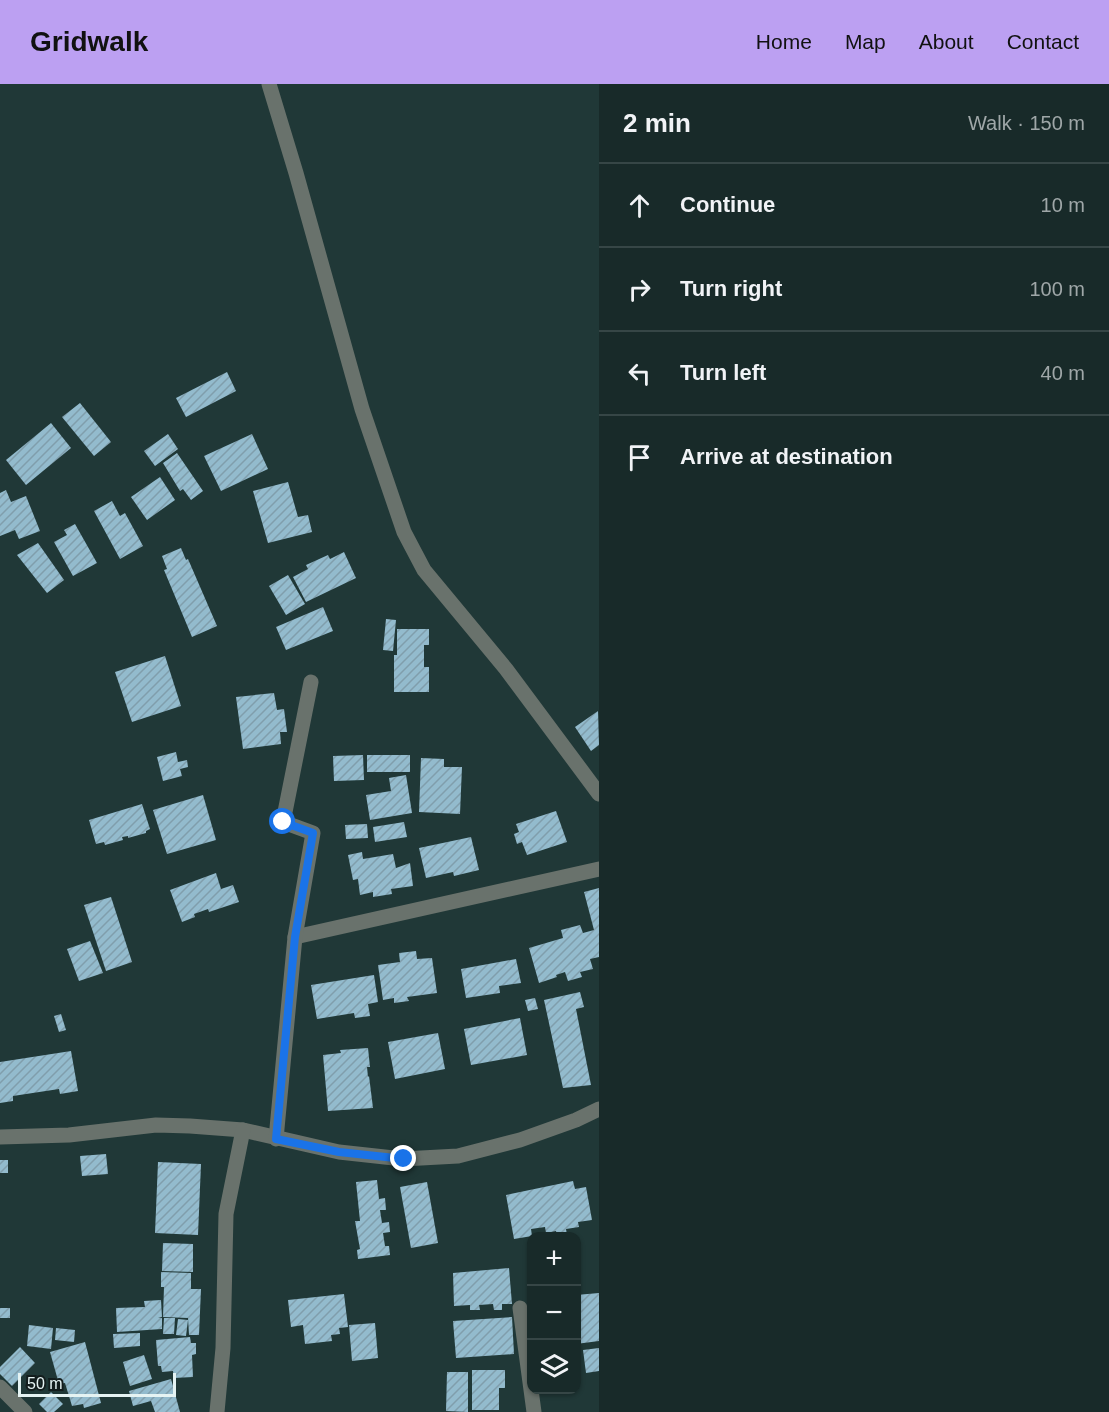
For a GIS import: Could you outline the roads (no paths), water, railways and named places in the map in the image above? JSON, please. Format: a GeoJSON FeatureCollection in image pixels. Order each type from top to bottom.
{"type":"FeatureCollection","features":[{"type":"Feature","properties":{"kind":"street"},"geometry":{"type":"LineString","coordinates":[[269,84],[362,409],[405,532],[424,570],[506,669],[599,794]]}},
{"type":"Feature","properties":{"kind":"street"},"geometry":{"type":"LineString","coordinates":[[276,1139],[295,937],[313,833],[283,822],[311,682]]}},
{"type":"Feature","properties":{"kind":"street"},"geometry":{"type":"LineString","coordinates":[[295,937],[599,868]]}},
{"type":"Feature","properties":{"kind":"street"},"geometry":{"type":"LineString","coordinates":[[0,1137],[69,1135],[156,1125],[243,1130],[339,1152],[404,1159],[458,1156],[520,1140],[576,1120],[599,1109]]}},
{"type":"Feature","properties":{"kind":"street"},"geometry":{"type":"LineString","coordinates":[[217,1412],[224,1348],[226,1214],[243,1130]]}},
{"type":"Feature","properties":{"kind":"street"},"geometry":{"type":"LineString","coordinates":[[520,1308],[534,1412]]}},
{"type":"Feature","properties":{"kind":"street"},"geometry":{"type":"LineString","coordinates":[[0,1387],[25,1412]]}}]}
